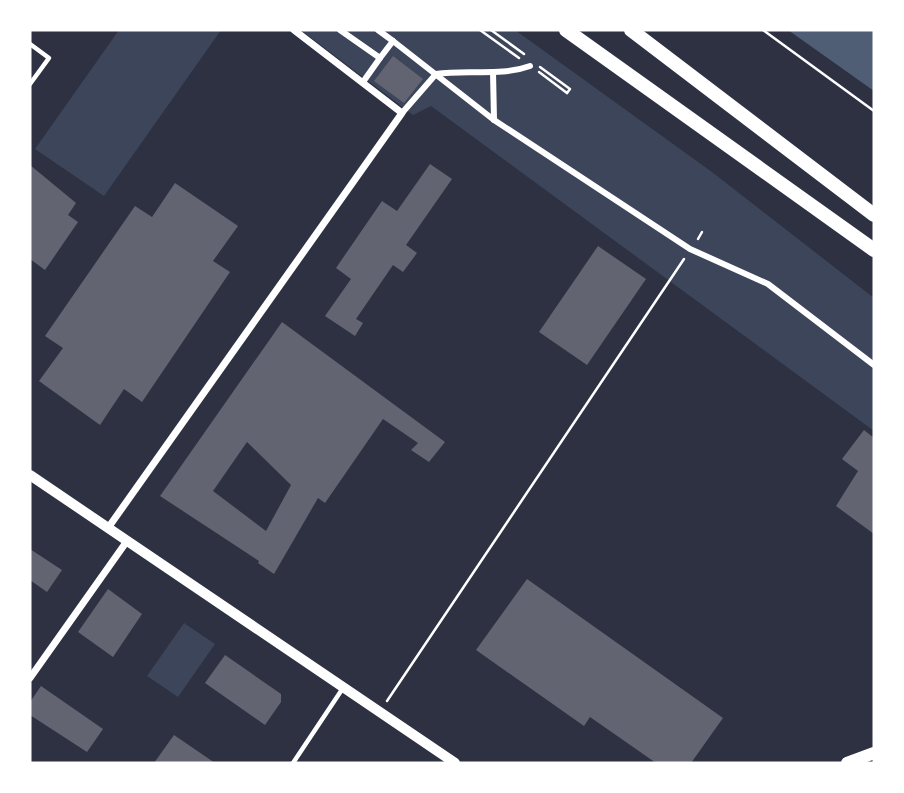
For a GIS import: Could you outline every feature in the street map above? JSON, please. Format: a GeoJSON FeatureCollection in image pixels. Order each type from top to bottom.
{"type":"FeatureCollection","features":[{"type":"Feature","properties":{"kind":"highway"},"geometry":{"type":"LineString","coordinates":[[566,30],[874,250]]}},
{"type":"Feature","properties":{"kind":"highway"},"geometry":{"type":"LineString","coordinates":[[631,30],[874,215]]}},
{"type":"Feature","properties":{"kind":"main road"},"geometry":{"type":"LineString","coordinates":[[846,763],[874,753]]}},
{"type":"Feature","properties":{"kind":"street"},"geometry":{"type":"LineString","coordinates":[[294,30],[402,113]]}},
{"type":"Feature","properties":{"kind":"street"},"geometry":{"type":"LineString","coordinates":[[340,30],[380,58]]}},
{"type":"Feature","properties":{"kind":"street"},"geometry":{"type":"LineString","coordinates":[[378,30],[494,120],[690,249],[768,284],[874,365]]}},
{"type":"Feature","properties":{"kind":"street"},"geometry":{"type":"LineString","coordinates":[[363,82],[393,41]]}},
{"type":"Feature","properties":{"kind":"street"},"geometry":{"type":"LineString","coordinates":[[108,528],[402,113],[436,74],[511,73],[531,63]]}},
{"type":"Feature","properties":{"kind":"street"},"geometry":{"type":"LineString","coordinates":[[493,72],[494,120]]}},
{"type":"Feature","properties":{"kind":"street"},"geometry":{"type":"LineString","coordinates":[[30,475],[455,763]]}},
{"type":"Feature","properties":{"kind":"street"},"geometry":{"type":"LineString","coordinates":[[30,678],[127,541]]}},
{"type":"Feature","properties":{"kind":"lane"},"geometry":{"type":"LineString","coordinates":[[30,44],[49,58],[30,84]]}},
{"type":"Feature","properties":{"kind":"lane"},"geometry":{"type":"LineString","coordinates":[[293,763],[344,688]]}},
{"type":"Feature","properties":{"kind":"path"},"geometry":{"type":"LineString","coordinates":[[480,30],[531,63],[570,89],[567,93],[531,63],[491,30]]}},
{"type":"Feature","properties":{"kind":"path"},"geometry":{"type":"LineString","coordinates":[[763,30],[874,111]]}},
{"type":"Feature","properties":{"kind":"path"},"geometry":{"type":"LineString","coordinates":[[379,712],[690,249]]}},
{"type":"Feature","properties":{"kind":"shaded area"},"geometry":{"type":"Polygon","coordinates":[[[119,30],[221,30],[104,196],[35,149],[119,30]]]}},
{"type":"Feature","properties":{"kind":"shaded area"},"geometry":{"type":"Polygon","coordinates":[[[301,30],[515,30],[712,172],[874,298],[874,431],[431,106],[413,115],[301,30]]]}},
{"type":"Feature","properties":{"kind":"shaded area"},"geometry":{"type":"Polygon","coordinates":[[[788,30],[874,30],[874,91],[788,30]]]}},
{"type":"Feature","properties":{"kind":"shaded area"},"geometry":{"type":"Polygon","coordinates":[[[184,623],[215,644],[178,697],[147,676],[184,623]]]}},
{"type":"Feature","properties":{"kind":"building"},"geometry":{"type":"Polygon","coordinates":[[[393,56],[423,79],[404,103],[374,81],[393,56]]]}},
{"type":"Feature","properties":{"kind":"building"},"geometry":{"type":"Polygon","coordinates":[[[430,164],[452,179],[406,245],[417,253],[403,272],[393,265],[356,319],[363,323],[355,336],[325,316],[351,279],[336,268],[382,201],[397,211],[430,164]]]}},
{"type":"Feature","properties":{"kind":"building"},"geometry":{"type":"Polygon","coordinates":[[[30,165],[76,203],[68,215],[78,222],[45,270],[30,259],[30,165]]]}},
{"type":"Feature","properties":{"kind":"building"},"geometry":{"type":"Polygon","coordinates":[[[175,183],[238,226],[213,261],[230,272],[142,402],[124,389],[100,425],[39,381],[63,348],[45,336],[135,206],[152,217],[175,183]]]}},
{"type":"Feature","properties":{"kind":"building"},"geometry":{"type":"Polygon","coordinates":[[[598,246],[646,279],[587,365],[539,332],[598,246]]]}},
{"type":"Feature","properties":{"kind":"building"},"geometry":{"type":"Polygon","coordinates":[[[282,322],[445,442],[429,462],[411,450],[418,443],[383,419],[325,503],[318,498],[274,574],[258,563],[259,561],[160,496],[282,322]],[[247,442],[213,491],[266,531],[291,485],[247,442]]]}},
{"type":"Feature","properties":{"kind":"building"},"geometry":{"type":"Polygon","coordinates":[[[864,430],[874,438],[874,534],[836,506],[858,471],[842,459],[864,430]]]}},
{"type":"Feature","properties":{"kind":"building"},"geometry":{"type":"Polygon","coordinates":[[[30,549],[62,570],[47,592],[30,580],[30,549]]]}},
{"type":"Feature","properties":{"kind":"building"},"geometry":{"type":"Polygon","coordinates":[[[527,579],[723,718],[691,763],[656,763],[590,717],[584,726],[476,650],[527,579]]]}},
{"type":"Feature","properties":{"kind":"building"},"geometry":{"type":"Polygon","coordinates":[[[108,589],[142,614],[113,657],[78,632],[108,589]]]}},
{"type":"Feature","properties":{"kind":"building"},"geometry":{"type":"Polygon","coordinates":[[[225,655],[281,694],[281,702],[265,725],[205,683],[225,655]]]}},
{"type":"Feature","properties":{"kind":"building"},"geometry":{"type":"Polygon","coordinates":[[[41,686],[103,729],[87,752],[30,715],[30,702],[41,686]]]}},
{"type":"Feature","properties":{"kind":"building"},"geometry":{"type":"Polygon","coordinates":[[[174,735],[215,763],[154,763],[174,735]]]}}]}
